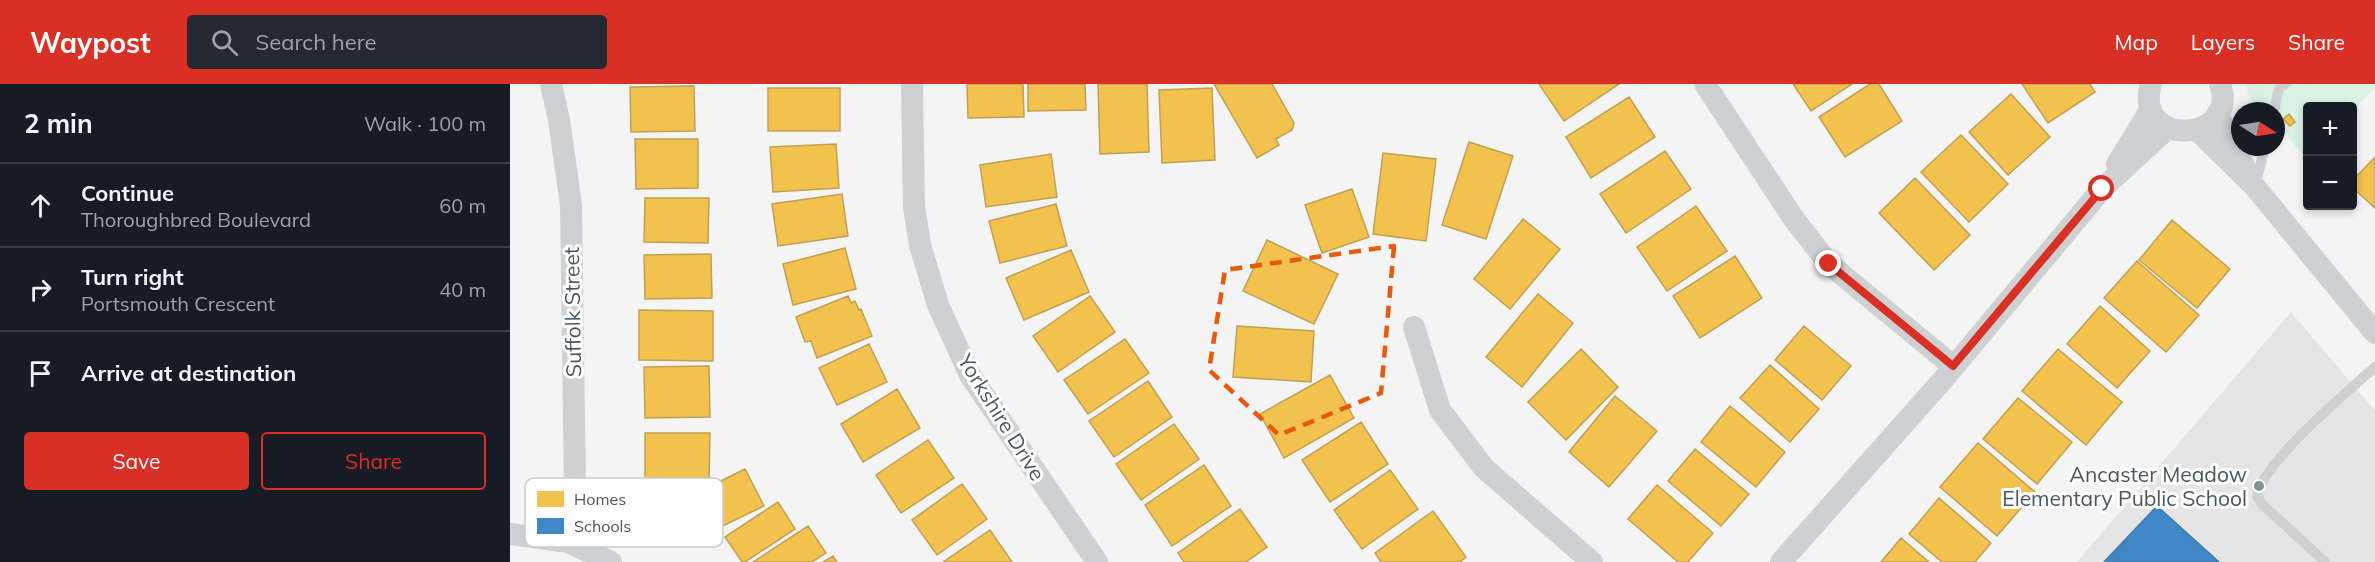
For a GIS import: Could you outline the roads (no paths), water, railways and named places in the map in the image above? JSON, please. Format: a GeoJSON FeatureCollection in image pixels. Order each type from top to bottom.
{"type":"FeatureCollection","features":[{"type":"Feature","properties":{"kind":"street","name":"Suffolk Street"},"geometry":{"type":"LineString","coordinates":[[551,84],[559,120],[571,205],[575,478]]}},
{"type":"Feature","properties":{"kind":"street","name":"Yorkshire Drive"},"geometry":{"type":"LineString","coordinates":[[912,84],[914,207],[920,245],[938,305],[970,375],[1097,562]]}},
{"type":"Feature","properties":{"kind":"street"},"geometry":{"type":"LineString","coordinates":[[1705,84],[1794,219],[1829,264],[1953,366]]}},
{"type":"Feature","properties":{"kind":"street"},"geometry":{"type":"LineString","coordinates":[[2151,84],[2148,92],[2151,109],[2158,120],[2168,128],[2181,132],[2197,130],[2209,124],[2217,114],[2222,102],[2220,84]]}},
{"type":"Feature","properties":{"kind":"street"},"geometry":{"type":"LineString","coordinates":[[2102,189],[2151,109]]}},
{"type":"Feature","properties":{"kind":"street"},"geometry":{"type":"LineString","coordinates":[[2217,114],[2255,187]]}},
{"type":"Feature","properties":{"kind":"street"},"geometry":{"type":"LineString","coordinates":[[1781,562],[1953,366],[2102,189],[2168,128]]}},
{"type":"Feature","properties":{"kind":"street"},"geometry":{"type":"LineString","coordinates":[[2197,130],[2255,187],[2375,333]]}},
{"type":"Feature","properties":{"kind":"street"},"geometry":{"type":"LineString","coordinates":[[1414,327],[1440,410],[1484,468],[1592,562]]}},
{"type":"Feature","properties":{"kind":"street"},"geometry":{"type":"LineString","coordinates":[[510,534],[525,536]]}},
{"type":"Feature","properties":{"kind":"street"},"geometry":{"type":"LineString","coordinates":[[579,547],[611,562]]}},
{"type":"Feature","properties":{"kind":"lane"},"geometry":{"type":"LineString","coordinates":[[2276,102],[2279,88],[2286,84]]}},
{"type":"Feature","properties":{"kind":"lane"},"geometry":{"type":"LineString","coordinates":[[2255,187],[2263,156]]}},
{"type":"Feature","properties":{"kind":"lane"},"geometry":{"type":"LineString","coordinates":[[2325,562],[2262,504],[2257,495],[2259,484],[2325,411],[2375,367]]}},
{"type":"Feature","properties":{"kind":"place","name":"Ancaster Meadow Elementary Public School"},"geometry":{"type":"Point","coordinates":[2259,486]}}]}
